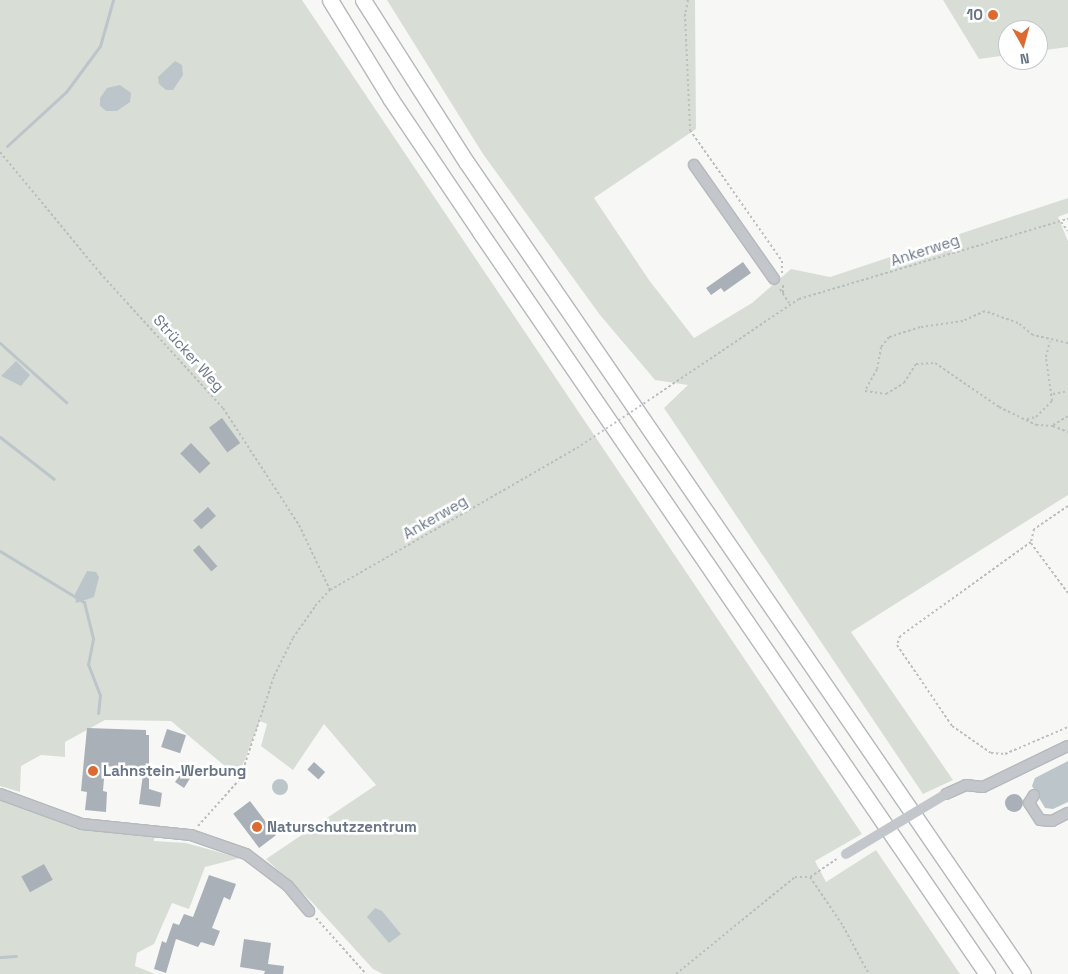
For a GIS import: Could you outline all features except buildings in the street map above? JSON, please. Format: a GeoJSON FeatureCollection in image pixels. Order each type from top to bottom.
{"type":"FeatureCollection","features":[{"type":"Feature","properties":{"kind":"highway"},"geometry":{"type":"LineString","coordinates":[[330,0],[390,98],[485,240],[987,974]]}},
{"type":"Feature","properties":{"kind":"highway"},"geometry":{"type":"LineString","coordinates":[[363,0],[466,163],[1023,974]]}},
{"type":"Feature","properties":{"kind":"street"},"geometry":{"type":"LineString","coordinates":[[694,165],[774,279]]}},
{"type":"Feature","properties":{"kind":"street"},"geometry":{"type":"LineString","coordinates":[[846,854],[946,794],[966,786],[982,787],[1068,746]]}},
{"type":"Feature","properties":{"kind":"street"},"geometry":{"type":"LineString","coordinates":[[0,794],[82,824],[190,835],[246,854],[288,886],[310,911]]}},
{"type":"Feature","properties":{"kind":"street"},"geometry":{"type":"LineString","coordinates":[[1034,795],[1029,803],[1040,820],[1052,821],[1068,812]]}},
{"type":"Feature","properties":{"kind":"path"},"geometry":{"type":"LineString","coordinates":[[688,0],[685,14],[690,130],[782,261],[783,293]]}},
{"type":"Feature","properties":{"kind":"path","name":"Strücker Weg"},"geometry":{"type":"LineString","coordinates":[[0,152],[100,273],[224,408],[299,526],[330,590]]}},
{"type":"Feature","properties":{"kind":"path","name":"Ankerweg"},"geometry":{"type":"LineString","coordinates":[[190,835],[240,779],[274,676],[293,638],[315,606],[330,590],[577,448],[789,303],[1068,219]]}},
{"type":"Feature","properties":{"kind":"path"},"geometry":{"type":"LineString","coordinates":[[1061,222],[1068,231]]}},
{"type":"Feature","properties":{"kind":"path"},"geometry":{"type":"LineString","coordinates":[[774,279],[789,303]]}},
{"type":"Feature","properties":{"kind":"path"},"geometry":{"type":"LineString","coordinates":[[1068,343],[1050,340],[985,311],[963,321],[902,331],[889,337],[881,347],[877,369],[865,391],[886,394],[904,383],[916,364],[935,363],[999,407],[1036,425],[1053,426],[1068,432]]}},
{"type":"Feature","properties":{"kind":"path"},"geometry":{"type":"LineString","coordinates":[[1026,419],[1036,417],[1046,410],[1052,401],[1046,357],[1050,340]]}},
{"type":"Feature","properties":{"kind":"path"},"geometry":{"type":"LineString","coordinates":[[1052,394],[1068,391]]}},
{"type":"Feature","properties":{"kind":"path"},"geometry":{"type":"LineString","coordinates":[[1053,426],[1068,416]]}},
{"type":"Feature","properties":{"kind":"path"},"geometry":{"type":"LineString","coordinates":[[1068,506],[1034,529],[1031,542],[900,636],[897,645],[952,726],[992,753],[1005,754],[1068,727]]}},
{"type":"Feature","properties":{"kind":"path"},"geometry":{"type":"LineString","coordinates":[[1031,542],[1068,594]]}},
{"type":"Feature","properties":{"kind":"path"},"geometry":{"type":"LineString","coordinates":[[676,974],[795,876],[810,877],[846,854]]}},
{"type":"Feature","properties":{"kind":"path"},"geometry":{"type":"LineString","coordinates":[[810,877],[843,926],[870,974]]}},
{"type":"Feature","properties":{"kind":"path"},"geometry":{"type":"LineString","coordinates":[[310,911],[366,974]]}},
{"type":"Feature","properties":{"kind":"shaded area"},"geometry":{"type":"Polygon","coordinates":[[[0,0],[302,0],[862,834],[815,861],[826,882],[876,850],[960,974],[383,974],[373,969],[311,901],[266,859],[376,785],[324,724],[293,770],[261,746],[267,724],[260,721],[238,777],[171,721],[105,720],[65,742],[65,757],[41,755],[21,766],[20,792],[0,786],[0,0]]]}},
{"type":"Feature","properties":{"kind":"shaded area"},"geometry":{"type":"Polygon","coordinates":[[[387,0],[695,0],[696,129],[594,198],[649,280],[694,338],[752,303],[791,269],[830,277],[1068,198],[1068,213],[1058,217],[1068,241],[1068,495],[851,632],[953,780],[923,794],[664,408],[688,385],[655,380],[600,315],[483,154],[387,0]]]}},
{"type":"Feature","properties":{"kind":"shaded area"},"geometry":{"type":"Polygon","coordinates":[[[943,0],[1068,0],[1068,47],[1048,50],[1048,20],[998,20],[998,56],[979,59],[943,0]]]}},
{"type":"Feature","properties":{"kind":"shaded area"},"geometry":{"type":"Polygon","coordinates":[[[175,61],[182,65],[183,75],[173,90],[166,90],[159,84],[158,77],[175,61]]]}},
{"type":"Feature","properties":{"kind":"shaded area"},"geometry":{"type":"Polygon","coordinates":[[[120,85],[131,93],[130,102],[117,111],[106,111],[100,106],[100,98],[107,88],[120,85]]]}},
{"type":"Feature","properties":{"kind":"shaded area"},"geometry":{"type":"Polygon","coordinates":[[[16,361],[30,375],[21,386],[1,376],[16,361]]]}},
{"type":"Feature","properties":{"kind":"shaded area"},"geometry":{"type":"Polygon","coordinates":[[[87,571],[96,572],[99,577],[94,597],[76,603],[75,594],[87,571]]]}},
{"type":"Feature","properties":{"kind":"shaded area"},"geometry":{"type":"Polygon","coordinates":[[[1068,761],[1068,802],[1053,809],[1045,808],[1032,786],[1035,778],[1068,761]]]}},
{"type":"Feature","properties":{"kind":"shaded area"},"geometry":{"type":"Polygon","coordinates":[[[277,779],[283,779],[288,784],[286,793],[277,795],[272,790],[272,784],[277,779]]]}},
{"type":"Feature","properties":{"kind":"shaded area"},"geometry":{"type":"Polygon","coordinates":[[[0,799],[54,816],[154,835],[154,841],[186,843],[240,858],[205,867],[189,909],[172,903],[154,944],[137,953],[135,966],[155,974],[0,974],[0,799]]]}},
{"type":"Feature","properties":{"kind":"shaded area"},"geometry":{"type":"Polygon","coordinates":[[[375,908],[382,911],[401,934],[389,943],[367,917],[375,908]]]}},
{"type":"Feature","properties":{"kind":"waterway"},"geometry":{"type":"LineString","coordinates":[[7,146],[66,92],[100,46],[113,0]]}},
{"type":"Feature","properties":{"kind":"waterway"},"geometry":{"type":"LineString","coordinates":[[0,343],[66,402]]}},
{"type":"Feature","properties":{"kind":"waterway"},"geometry":{"type":"LineString","coordinates":[[0,437],[54,479]]}},
{"type":"Feature","properties":{"kind":"waterway"},"geometry":{"type":"LineString","coordinates":[[0,551],[84,602],[93,639],[88,664],[100,695],[98,713]]}},
{"type":"Feature","properties":{"kind":"waterway"},"geometry":{"type":"LineString","coordinates":[[0,957],[16,956]]}},
{"type":"Feature","properties":{"kind":"place","name":"10"},"geometry":{"type":"Point","coordinates":[993,15]}},
{"type":"Feature","properties":{"kind":"place","name":"Lahnstein-Werbung"},"geometry":{"type":"Point","coordinates":[93,771]}},
{"type":"Feature","properties":{"kind":"place","name":"Naturschutzzentrum"},"geometry":{"type":"Point","coordinates":[257,827]}}]}
